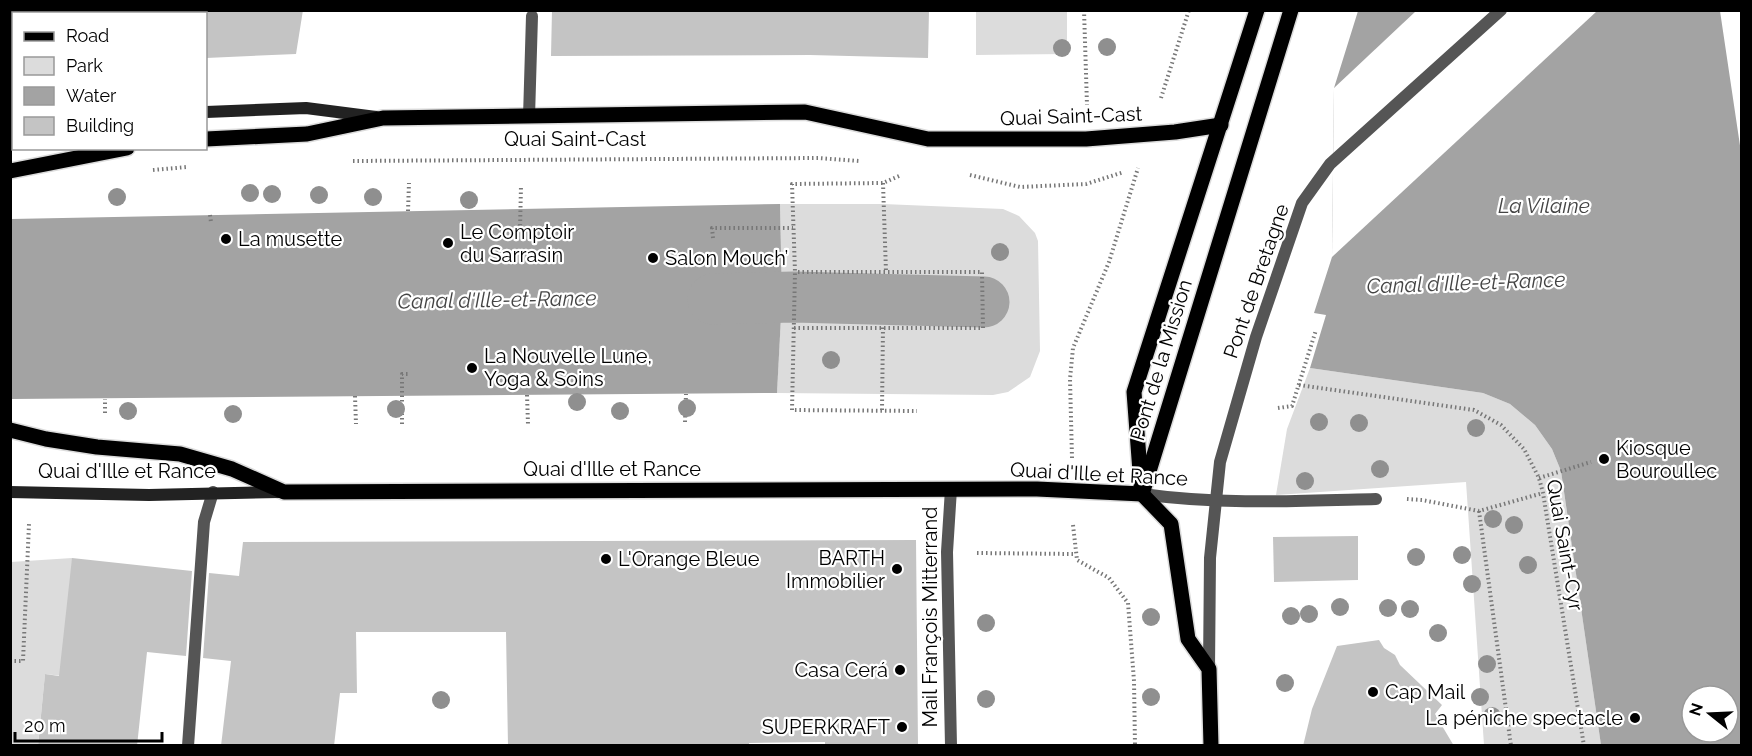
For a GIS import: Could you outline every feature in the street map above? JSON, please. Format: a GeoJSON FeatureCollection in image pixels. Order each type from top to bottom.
{"type":"FeatureCollection","features":[{"type":"Feature","properties":{"kind":"main road","name":"Pont de la Mission"},"geometry":{"type":"LineString","coordinates":[[1142,494],[1134,392],[1257,10]]}},
{"type":"Feature","properties":{"kind":"main road","name":"Pont de la Mission"},"geometry":{"type":"LineString","coordinates":[[1142,494],[1291,10]]}},
{"type":"Feature","properties":{"kind":"main road","name":"Quai Saint-Cast"},"geometry":{"type":"LineString","coordinates":[[207,112],[306,108],[383,118],[805,112],[928,139],[1086,139],[1175,132],[1221,125]]}},
{"type":"Feature","properties":{"kind":"main road"},"geometry":{"type":"LineString","coordinates":[[207,140],[307,134],[383,118]]}},
{"type":"Feature","properties":{"kind":"main road"},"geometry":{"type":"LineString","coordinates":[[10,171],[117,150]]}},
{"type":"Feature","properties":{"kind":"main road"},"geometry":{"type":"LineString","coordinates":[[10,430],[98,447],[180,454],[232,469],[284,492]]}},
{"type":"Feature","properties":{"kind":"main road","name":"Quai d'Ille et Rance"},"geometry":{"type":"LineString","coordinates":[[10,492],[149,495],[213,492],[951,489],[1142,494]]}},
{"type":"Feature","properties":{"kind":"main road"},"geometry":{"type":"LineString","coordinates":[[1142,494],[1171,524],[1188,639],[1209,669],[1211,746]]}},
{"type":"Feature","properties":{"kind":"street","name":"Pont de Bretagne"},"geometry":{"type":"LineString","coordinates":[[1214,500],[1230,420],[1302,203],[1330,164],[1501,10]]}},
{"type":"Feature","properties":{"kind":"street"},"geometry":{"type":"LineString","coordinates":[[529,117],[532,16]]}},
{"type":"Feature","properties":{"kind":"street","name":"Mail François Mitterrand"},"geometry":{"type":"LineString","coordinates":[[951,489],[947,552],[951,746]]}},
{"type":"Feature","properties":{"kind":"street"},"geometry":{"type":"LineString","coordinates":[[188,746],[204,522],[213,492]]}},
{"type":"Feature","properties":{"kind":"street","name":"Quai d'Ille et Rance"},"geometry":{"type":"LineString","coordinates":[[1142,494],[1258,502],[1376,499]]}},
{"type":"Feature","properties":{"kind":"street"},"geometry":{"type":"LineString","coordinates":[[1209,669],[1210,558],[1214,500]]}},
{"type":"Feature","properties":{"kind":"path"},"geometry":{"type":"LineString","coordinates":[[1084,10],[1087,105]]}},
{"type":"Feature","properties":{"kind":"path"},"geometry":{"type":"LineString","coordinates":[[1160,101],[1189,10]]}},
{"type":"Feature","properties":{"kind":"path","name":"Quai Saint-Cast"},"geometry":{"type":"LineString","coordinates":[[343,161],[818,158],[861,161]]}},
{"type":"Feature","properties":{"kind":"path"},"geometry":{"type":"LineString","coordinates":[[151,170],[195,167]]}},
{"type":"Feature","properties":{"kind":"path"},"geometry":{"type":"LineString","coordinates":[[962,173],[1020,187],[1086,184],[1138,168],[1109,262],[1073,348],[1072,458]]}},
{"type":"Feature","properties":{"kind":"path"},"geometry":{"type":"LineString","coordinates":[[899,176],[883,183],[792,184],[795,272],[792,410],[917,411]]}},
{"type":"Feature","properties":{"kind":"path"},"geometry":{"type":"LineString","coordinates":[[408,211],[409,183]]}},
{"type":"Feature","properties":{"kind":"path"},"geometry":{"type":"LineString","coordinates":[[883,183],[886,272]]}},
{"type":"Feature","properties":{"kind":"path"},"geometry":{"type":"LineString","coordinates":[[520,230],[521,186]]}},
{"type":"Feature","properties":{"kind":"path"},"geometry":{"type":"LineString","coordinates":[[210,215],[212,222]]}},
{"type":"Feature","properties":{"kind":"path"},"geometry":{"type":"LineString","coordinates":[[713,238],[712,228],[793,228]]}},
{"type":"Feature","properties":{"kind":"path"},"geometry":{"type":"LineString","coordinates":[[794,328],[983,328],[982,272],[795,272]]}},
{"type":"Feature","properties":{"kind":"path"},"geometry":{"type":"LineString","coordinates":[[882,410],[883,327]]}},
{"type":"Feature","properties":{"kind":"path"},"geometry":{"type":"LineString","coordinates":[[1278,408],[1292,406],[1316,330]]}},
{"type":"Feature","properties":{"kind":"path"},"geometry":{"type":"LineString","coordinates":[[402,424],[402,374],[408,374]]}},
{"type":"Feature","properties":{"kind":"path","name":"Quai Saint-Cyr"},"geometry":{"type":"LineString","coordinates":[[1299,385],[1474,410],[1501,425],[1524,449],[1539,478],[1543,493],[1584,746]]}},
{"type":"Feature","properties":{"kind":"path"},"geometry":{"type":"LineString","coordinates":[[685,422],[686,394]]}},
{"type":"Feature","properties":{"kind":"path"},"geometry":{"type":"LineString","coordinates":[[527,395],[528,424]]}},
{"type":"Feature","properties":{"kind":"path"},"geometry":{"type":"LineString","coordinates":[[355,396],[356,424]]}},
{"type":"Feature","properties":{"kind":"path"},"geometry":{"type":"LineString","coordinates":[[1539,478],[1591,462]]}},
{"type":"Feature","properties":{"kind":"path"},"geometry":{"type":"LineString","coordinates":[[10,661],[23,661],[30,492]]}},
{"type":"Feature","properties":{"kind":"path"},"geometry":{"type":"LineString","coordinates":[[1376,499],[1422,500],[1479,512],[1543,493]]}},
{"type":"Feature","properties":{"kind":"path"},"geometry":{"type":"LineString","coordinates":[[1479,512],[1511,746]]}},
{"type":"Feature","properties":{"kind":"path"},"geometry":{"type":"LineString","coordinates":[[1073,525],[1074,554],[1077,560],[1109,578],[1128,603],[1134,681],[1135,746]]}},
{"type":"Feature","properties":{"kind":"path"},"geometry":{"type":"LineString","coordinates":[[947,552],[1074,554]]}},
{"type":"Feature","properties":{"kind":"green space"},"geometry":{"type":"Polygon","coordinates":[[[976,11],[1067,11],[1067,54],[976,55],[976,11]]]}},
{"type":"Feature","properties":{"kind":"green space"},"geometry":{"type":"Polygon","coordinates":[[[780,204],[883,204],[1003,209],[1019,216],[1035,233],[1038,241],[1040,351],[1030,377],[1008,392],[993,395],[777,393],[782,298],[780,204]]]}},
{"type":"Feature","properties":{"kind":"green space"},"geometry":{"type":"Polygon","coordinates":[[[1310,368],[1483,393],[1510,404],[1535,425],[1552,449],[1561,471],[1601,745],[1484,745],[1466,482],[1276,495],[1287,429],[1310,368]]]}},
{"type":"Feature","properties":{"kind":"green space"},"geometry":{"type":"Polygon","coordinates":[[[72,558],[71,677],[45,674],[38,745],[11,746],[11,562],[72,558]]]}},
{"type":"Feature","properties":{"kind":"water","name":"La Vilaine"},"geometry":{"type":"Polygon","coordinates":[[[1358,11],[1720,11],[1742,159],[1741,745],[1601,745],[1561,471],[1552,449],[1535,425],[1510,404],[1483,393],[1310,368],[1326,315],[1314,313],[1332,257],[1334,88],[1358,11]]]}},
{"type":"Feature","properties":{"kind":"water"},"geometry":{"type":"Polygon","coordinates":[[[780,204],[782,298],[777,393],[11,399],[11,219],[780,204]]]}},
{"type":"Feature","properties":{"kind":"pier"},"geometry":{"type":"Polygon","coordinates":[[[1416,11],[1597,11],[1332,257],[1334,88],[1416,11]]]}},
{"type":"Feature","properties":{"kind":"building"},"geometry":{"type":"Polygon","coordinates":[[[206,10],[303,10],[296,54],[207,58],[206,10]]]}},
{"type":"Feature","properties":{"kind":"building"},"geometry":{"type":"Polygon","coordinates":[[[552,10],[929,10],[928,58],[810,55],[551,56],[552,10]]]}},
{"type":"Feature","properties":{"kind":"building"},"geometry":{"type":"Polygon","coordinates":[[[1358,536],[1358,580],[1274,582],[1273,537],[1358,536]]]}},
{"type":"Feature","properties":{"kind":"building"},"geometry":{"type":"Polygon","coordinates":[[[916,540],[918,746],[825,746],[825,742],[749,743],[749,746],[508,746],[506,632],[356,632],[357,693],[340,693],[334,746],[221,746],[231,661],[203,658],[209,573],[239,576],[243,542],[916,540]]]}},
{"type":"Feature","properties":{"kind":"building"},"geometry":{"type":"Polygon","coordinates":[[[72,558],[192,571],[186,656],[147,652],[137,746],[38,746],[45,674],[59,676],[72,558]]]}},
{"type":"Feature","properties":{"kind":"building","name":"Cap Mail"},"geometry":{"type":"Polygon","coordinates":[[[1379,640],[1384,648],[1395,655],[1400,665],[1442,705],[1435,714],[1454,746],[1303,746],[1312,709],[1337,646],[1379,640]]]}},
{"type":"Feature","properties":{"kind":"waterway","name":"Canal d'Ille-et-Rance"},"geometry":{"type":"LineString","coordinates":[[713,299],[794,297],[984,302]]}},
{"type":"Feature","properties":{"kind":"place","name":"La musette"},"geometry":{"type":"Point","coordinates":[226,239]}},
{"type":"Feature","properties":{"kind":"place","name":"Le Comptoir du Sarrasin"},"geometry":{"type":"Point","coordinates":[448,243]}},
{"type":"Feature","properties":{"kind":"place","name":"Salon Mouch’"},"geometry":{"type":"Point","coordinates":[653,258]}},
{"type":"Feature","properties":{"kind":"place","name":"La Nouvelle Lune, Yoga & Soins"},"geometry":{"type":"Point","coordinates":[472,368]}},
{"type":"Feature","properties":{"kind":"place","name":"Kiosque Bouroullec"},"geometry":{"type":"Point","coordinates":[1604,459]}},
{"type":"Feature","properties":{"kind":"place","name":"L'Orange Bleue"},"geometry":{"type":"Point","coordinates":[606,559]}},
{"type":"Feature","properties":{"kind":"place","name":"BARTH Immobilier"},"geometry":{"type":"Point","coordinates":[897,569]}},
{"type":"Feature","properties":{"kind":"place","name":"Casa Cerá"},"geometry":{"type":"Point","coordinates":[900,670]}},
{"type":"Feature","properties":{"kind":"place","name":"Cap Mail"},"geometry":{"type":"Point","coordinates":[1373,692]}},
{"type":"Feature","properties":{"kind":"place","name":"La péniche spectacle"},"geometry":{"type":"Point","coordinates":[1635,718]}},
{"type":"Feature","properties":{"kind":"place","name":"SUPERKRAFT"},"geometry":{"type":"Point","coordinates":[902,727]}}]}
